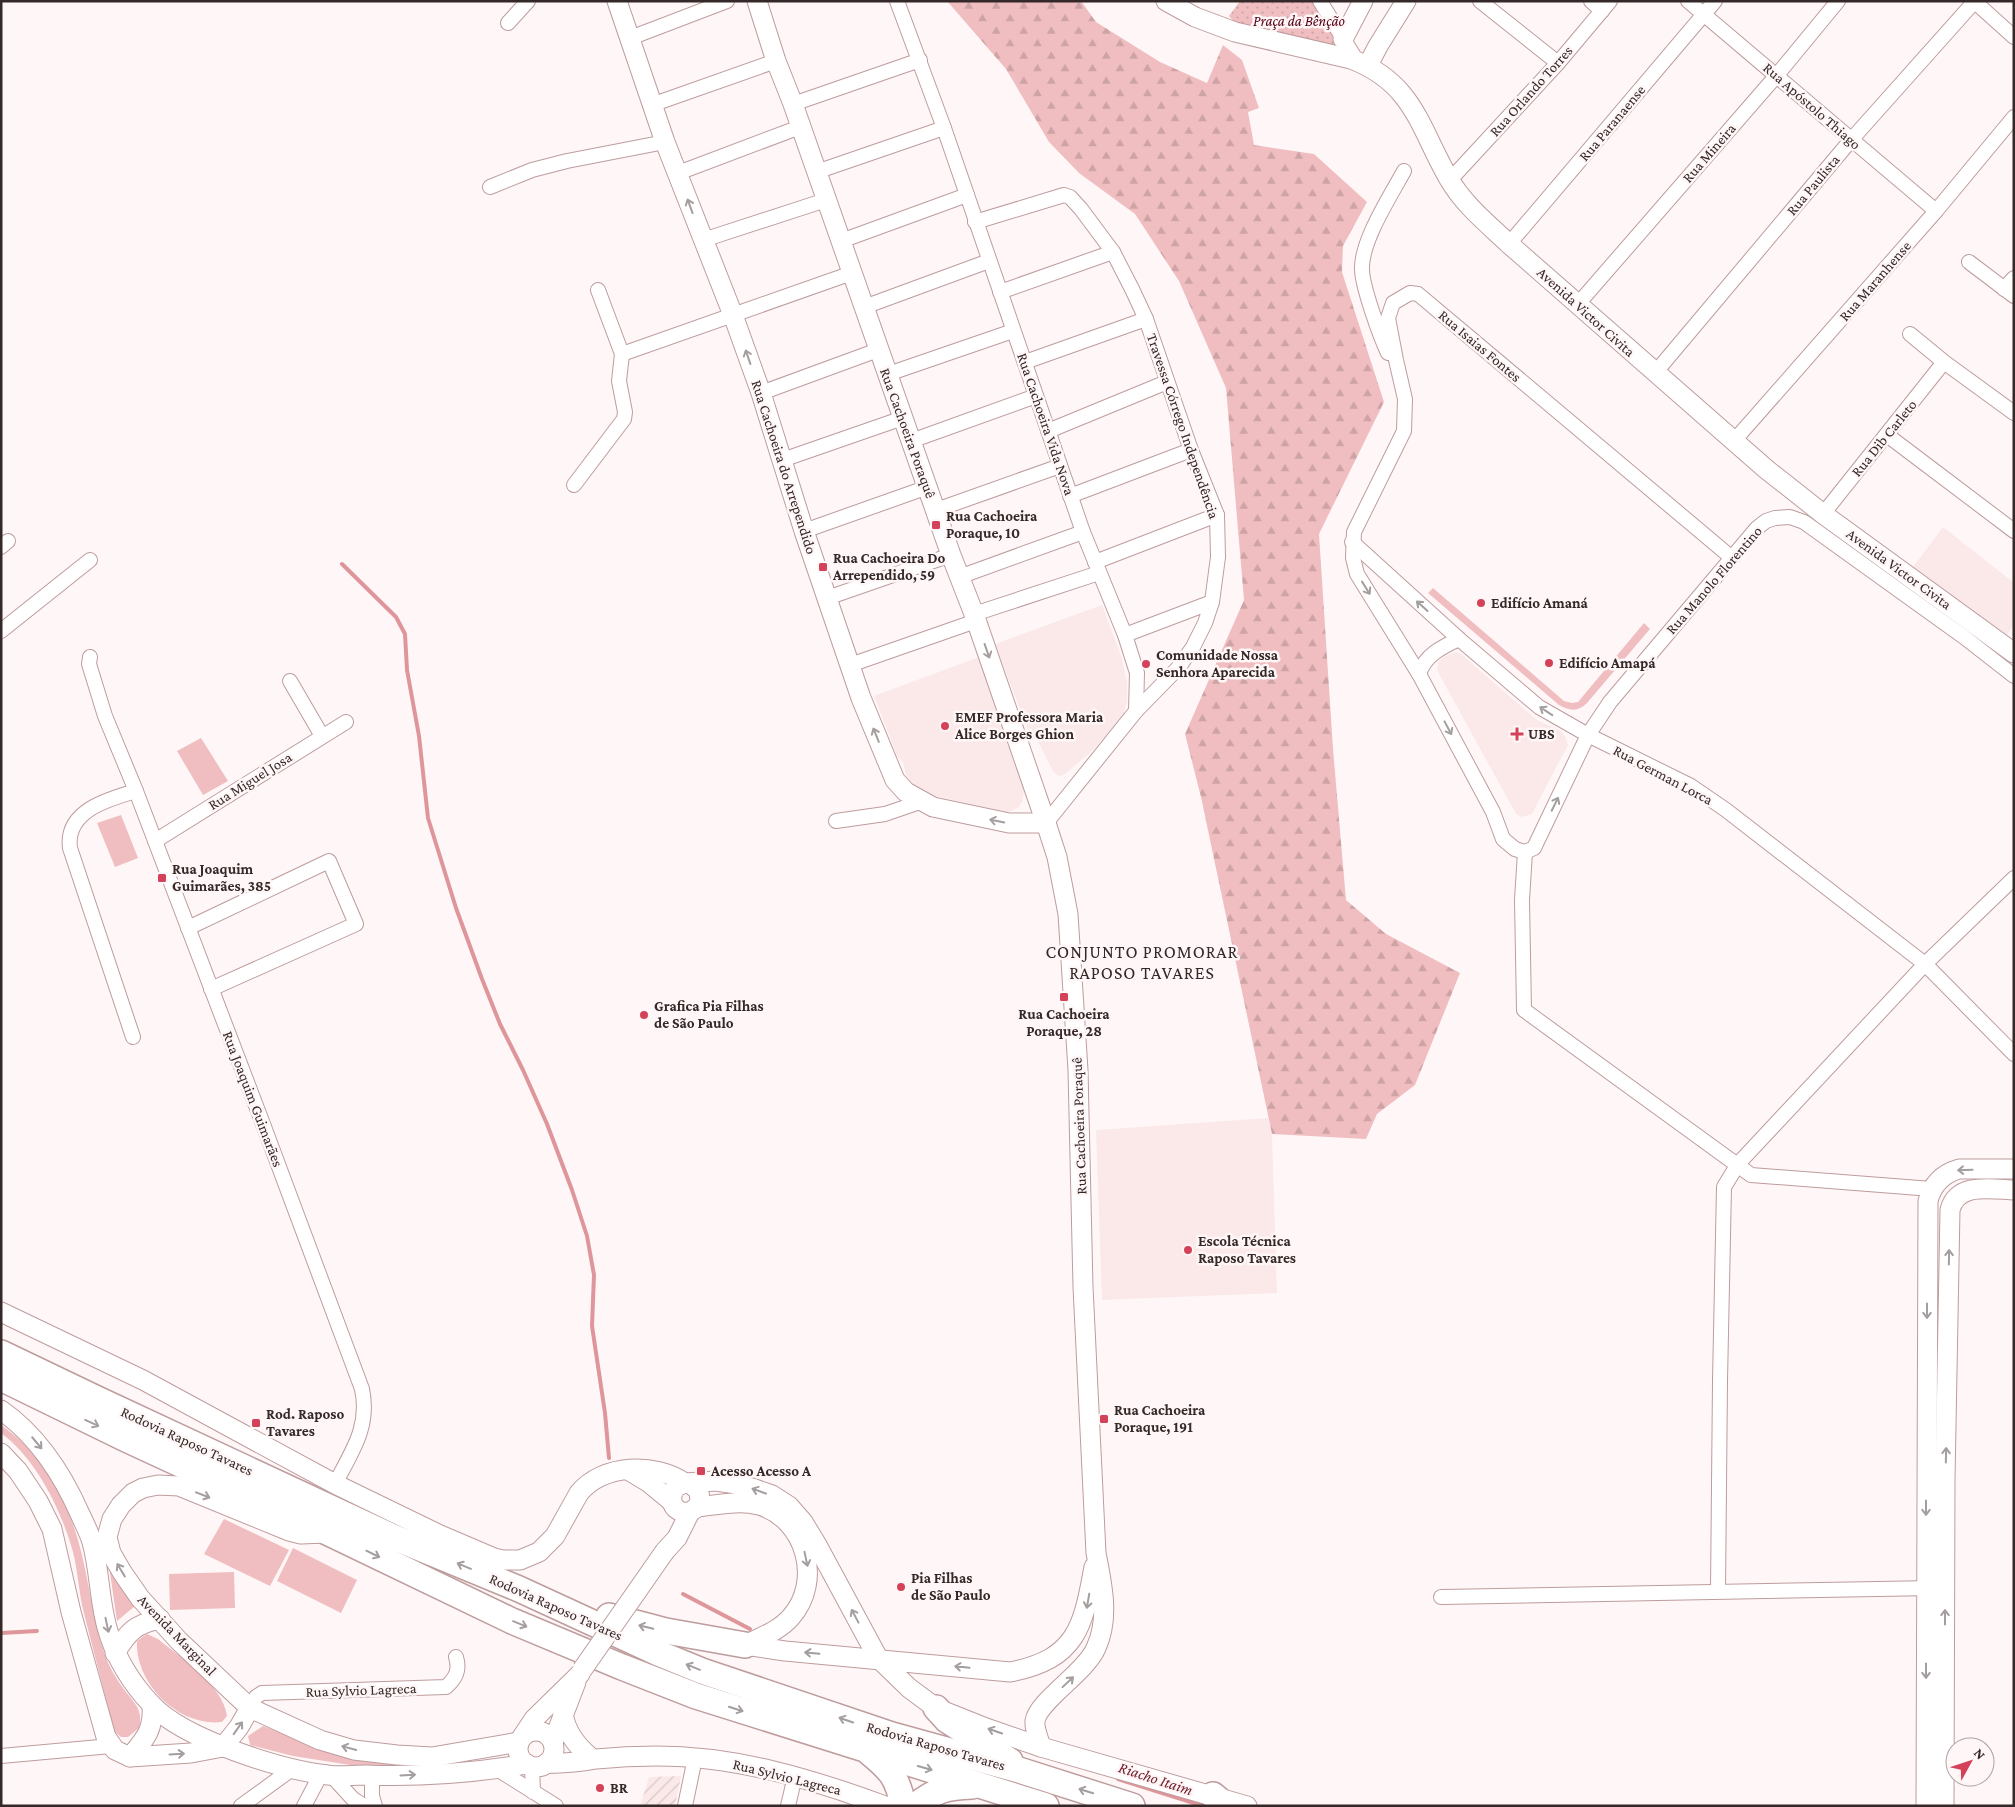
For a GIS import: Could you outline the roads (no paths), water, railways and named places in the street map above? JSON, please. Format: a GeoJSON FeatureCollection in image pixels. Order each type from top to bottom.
{"type":"FeatureCollection","features":[{"type":"Feature","properties":{"kind":"highway","name":"Rodovia Raposo Tavares"},"geometry":{"type":"LineString","coordinates":[[1,1353],[89,1396],[393,1537],[519,1589],[658,1653],[702,1671],[892,1735],[1019,1770],[1132,1806]]}},
{"type":"Feature","properties":{"kind":"highway","name":"Rodovia Raposo Tavares"},"geometry":{"type":"LineString","coordinates":[[1,1378],[117,1435],[329,1533],[512,1621],[622,1667],[696,1696],[1046,1806]]}},
{"type":"Feature","properties":{"kind":"highway"},"geometry":{"type":"LineString","coordinates":[[519,1589],[640,1625],[706,1640],[745,1645]]}},
{"type":"Feature","properties":{"kind":"highway"},"geometry":{"type":"LineString","coordinates":[[931,1704],[947,1720],[1002,1755],[1019,1770]]}},
{"type":"Feature","properties":{"kind":"highway"},"geometry":{"type":"LineString","coordinates":[[864,1748],[894,1777],[900,1787],[903,1806]]}},
{"type":"Feature","properties":{"kind":"highway"},"geometry":{"type":"LineString","coordinates":[[914,1806],[930,1794],[948,1787],[984,1786]]}},
{"type":"Feature","properties":{"kind":"main road","name":"Rua Cachoeira do Arrependido"},"geometry":{"type":"LineString","coordinates":[[617,1],[654,104],[665,142],[734,315],[804,531],[861,698],[895,780],[906,792],[933,808],[1009,823],[1046,823]]}},
{"type":"Feature","properties":{"kind":"main road","name":"Rua Cachoeira Poraquê"},"geometry":{"type":"LineString","coordinates":[[757,1],[776,61],[793,104],[1046,823],[1057,857],[1068,914],[1078,1070],[1083,1287],[1096,1553],[1103,1589],[1103,1630],[1096,1649],[1086,1666],[1041,1708],[1036,1718],[1035,1729],[1041,1747]]}},
{"type":"Feature","properties":{"kind":"main road","name":"Avenida Victor Civita"},"geometry":{"type":"LineString","coordinates":[[1166,1],[1195,17],[1235,32],[1362,63],[1393,83],[1411,104],[1450,180],[1473,210],[1509,244],[1733,442],[1823,514],[2014,653]]}},
{"type":"Feature","properties":{"kind":"main road"},"geometry":{"type":"LineString","coordinates":[[1343,39],[1363,1]]}},
{"type":"Feature","properties":{"kind":"main road"},"geometry":{"type":"LineString","coordinates":[[1362,63],[1406,1]]}},
{"type":"Feature","properties":{"kind":"main road"},"geometry":{"type":"LineString","coordinates":[[1944,1806],[1935,1759],[1926,1588],[1928,1202],[1932,1189],[1946,1174],[1959,1169],[2014,1170]]}},
{"type":"Feature","properties":{"kind":"main road"},"geometry":{"type":"LineString","coordinates":[[1926,1806],[1935,1759],[1945,1588],[1945,1480],[1951,1205],[1957,1196],[1968,1190],[2014,1190]]}},
{"type":"Feature","properties":{"kind":"main road","name":"Rodovia Raposo Tavares"},"geometry":{"type":"LineString","coordinates":[[1,1312],[143,1380],[335,1484],[440,1534],[502,1560],[520,1560],[539,1552],[551,1541],[584,1487],[598,1478],[627,1470],[651,1469],[664,1472],[688,1483],[708,1481],[730,1483],[765,1493],[789,1506],[803,1522],[878,1658],[931,1704],[986,1728],[1041,1747],[1219,1800],[1247,1806]]}},
{"type":"Feature","properties":{"kind":"main road"},"geometry":{"type":"LineString","coordinates":[[1,1410],[31,1435],[47,1455],[72,1497],[92,1541],[107,1629],[123,1667],[152,1705],[173,1723],[223,1747],[292,1769],[326,1775],[372,1776],[535,1765],[553,1755],[553,1743],[581,1672]]}},
{"type":"Feature","properties":{"kind":"main road"},"geometry":{"type":"LineString","coordinates":[[1,1453],[18,1471],[38,1501],[52,1528],[71,1612],[106,1737],[111,1746],[130,1757],[191,1753],[223,1747],[239,1727],[250,1708]]}},
{"type":"Feature","properties":{"kind":"main road"},"geometry":{"type":"LineString","coordinates":[[627,1470],[684,1507],[747,1503],[770,1510],[796,1533],[805,1553],[808,1570],[807,1587],[797,1609],[782,1626],[745,1645]]}},
{"type":"Feature","properties":{"kind":"main road"},"geometry":{"type":"LineString","coordinates":[[1926,1481],[1945,1480]]}},
{"type":"Feature","properties":{"kind":"main road"},"geometry":{"type":"LineString","coordinates":[[484,1749],[521,1729],[534,1719],[581,1672],[666,1550],[677,1538],[684,1507],[701,1497],[696,1486],[688,1483],[676,1487],[672,1491],[684,1507]]}},
{"type":"Feature","properties":{"kind":"main road","name":"Avenida Marginal"},"geometry":{"type":"LineString","coordinates":[[329,1533],[301,1534],[289,1531],[179,1486],[158,1485],[143,1488],[120,1505],[112,1519],[108,1538],[111,1553],[140,1598],[179,1641],[250,1708],[320,1740],[354,1750],[397,1755],[432,1757],[484,1749],[521,1739]]}},
{"type":"Feature","properties":{"kind":"main road","name":"Rua Cachoeira Poraquê"},"geometry":{"type":"LineString","coordinates":[[745,1645],[1010,1672],[1030,1668],[1047,1661],[1063,1650],[1078,1631],[1086,1611],[1096,1553]]}},
{"type":"Feature","properties":{"kind":"main road"},"geometry":{"type":"LineString","coordinates":[[116,1653],[124,1639],[133,1629],[144,1622],[160,1619]]}},
{"type":"Feature","properties":{"kind":"main road"},"geometry":{"type":"LineString","coordinates":[[910,1661],[915,1680],[931,1704]]}},
{"type":"Feature","properties":{"kind":"main road"},"geometry":{"type":"LineString","coordinates":[[130,1757],[145,1739],[152,1724],[152,1705]]}},
{"type":"Feature","properties":{"kind":"main road"},"geometry":{"type":"LineString","coordinates":[[563,1714],[569,1732],[583,1751],[593,1758]]}},
{"type":"Feature","properties":{"kind":"main road"},"geometry":{"type":"LineString","coordinates":[[534,1719],[521,1739],[519,1755],[535,1765]]}},
{"type":"Feature","properties":{"kind":"main road"},"geometry":{"type":"LineString","coordinates":[[521,1739],[531,1731],[542,1731],[550,1737],[553,1743]]}},
{"type":"Feature","properties":{"kind":"main road","name":"Rua Sylvio Lagreca"},"geometry":{"type":"LineString","coordinates":[[553,1743],[568,1746],[593,1758]]}},
{"type":"Feature","properties":{"kind":"main road","name":"Rua Sylvio Lagreca"},"geometry":{"type":"LineString","coordinates":[[535,1765],[568,1764],[593,1758],[657,1756],[747,1764],[795,1776],[884,1806]]}},
{"type":"Feature","properties":{"kind":"street"},"geometry":{"type":"LineString","coordinates":[[508,22],[528,1]]}},
{"type":"Feature","properties":{"kind":"street"},"geometry":{"type":"LineString","coordinates":[[630,38],[727,1]]}},
{"type":"Feature","properties":{"kind":"street","name":"Rua Cachoeira Vida Nova"},"geometry":{"type":"LineString","coordinates":[[897,1],[944,128],[1070,496],[1125,636],[1137,673],[1136,711]]}},
{"type":"Feature","properties":{"kind":"street"},"geometry":{"type":"LineString","coordinates":[[1320,1],[1343,39],[1362,63]]}},
{"type":"Feature","properties":{"kind":"street"},"geometry":{"type":"LineString","coordinates":[[1480,1],[1558,63]]}},
{"type":"Feature","properties":{"kind":"street"},"geometry":{"type":"LineString","coordinates":[[1591,1],[1606,6]]}},
{"type":"Feature","properties":{"kind":"street","name":"Rua Apóstolo Thiago"},"geometry":{"type":"LineString","coordinates":[[1688,1],[1936,211]]}},
{"type":"Feature","properties":{"kind":"street","name":"Rua Paranaense"},"geometry":{"type":"LineString","coordinates":[[1509,244],[1715,1]]}},
{"type":"Feature","properties":{"kind":"street","name":"Rua Mineira"},"geometry":{"type":"LineString","coordinates":[[1578,304],[1777,75],[1838,1]]}},
{"type":"Feature","properties":{"kind":"street"},"geometry":{"type":"LineString","coordinates":[[1974,1],[2014,37]]}},
{"type":"Feature","properties":{"kind":"street","name":"Rua Paulista"},"geometry":{"type":"LineString","coordinates":[[1655,373],[1851,140],[1974,1]]}},
{"type":"Feature","properties":{"kind":"street","name":"Rua Orlando Torres"},"geometry":{"type":"LineString","coordinates":[[1450,180],[1558,63],[1606,6]]}},
{"type":"Feature","properties":{"kind":"street"},"geometry":{"type":"LineString","coordinates":[[793,104],[920,60]]}},
{"type":"Feature","properties":{"kind":"street"},"geometry":{"type":"LineString","coordinates":[[654,104],[776,61]]}},
{"type":"Feature","properties":{"kind":"street","name":"Rua Maranhense"},"geometry":{"type":"LineString","coordinates":[[1733,442],[1936,211],[2014,117]]}},
{"type":"Feature","properties":{"kind":"street"},"geometry":{"type":"LineString","coordinates":[[678,173],[800,127]]}},
{"type":"Feature","properties":{"kind":"street"},"geometry":{"type":"LineString","coordinates":[[816,172],[944,128]]}},
{"type":"Feature","properties":{"kind":"street"},"geometry":{"type":"LineString","coordinates":[[490,187],[532,170],[665,142]]}},
{"type":"Feature","properties":{"kind":"street"},"geometry":{"type":"LineString","coordinates":[[1399,374],[1384,344],[1367,294],[1362,268],[1367,245],[1376,222],[1404,171]]}},
{"type":"Feature","properties":{"kind":"street"},"geometry":{"type":"LineString","coordinates":[[841,242],[967,195]]}},
{"type":"Feature","properties":{"kind":"street","name":"Travessa Córrego Independência"},"geometry":{"type":"LineString","coordinates":[[975,222],[1059,196],[1070,197],[1114,252],[1146,319],[1191,450],[1216,515],[1218,557],[1212,602],[1205,623],[1193,647],[1178,668],[1136,711]]}},
{"type":"Feature","properties":{"kind":"street"},"geometry":{"type":"LineString","coordinates":[[703,240],[826,200]]}},
{"type":"Feature","properties":{"kind":"street"},"geometry":{"type":"LineString","coordinates":[[1000,292],[1114,252]]}},
{"type":"Feature","properties":{"kind":"street"},"geometry":{"type":"LineString","coordinates":[[864,307],[990,261]]}},
{"type":"Feature","properties":{"kind":"street"},"geometry":{"type":"LineString","coordinates":[[1969,262],[2009,293],[2014,278]]}},
{"type":"Feature","properties":{"kind":"street"},"geometry":{"type":"LineString","coordinates":[[622,354],[852,273]]}},
{"type":"Feature","properties":{"kind":"street"},"geometry":{"type":"LineString","coordinates":[[574,485],[625,416],[619,380],[622,354],[598,290]]}},
{"type":"Feature","properties":{"kind":"street","name":"Rua Isaias Fontes"},"geometry":{"type":"LineString","coordinates":[[1352,542],[1354,532],[1404,431],[1405,399],[1388,318],[1393,303],[1410,293],[1418,294],[1732,558]]}},
{"type":"Feature","properties":{"kind":"street"},"geometry":{"type":"LineString","coordinates":[[1025,362],[1146,319]]}},
{"type":"Feature","properties":{"kind":"street"},"geometry":{"type":"LineString","coordinates":[[888,374],[1013,331]]}},
{"type":"Feature","properties":{"kind":"street"},"geometry":{"type":"LineString","coordinates":[[1910,334],[1944,362],[2014,413]]}},
{"type":"Feature","properties":{"kind":"street"},"geometry":{"type":"LineString","coordinates":[[760,393],[878,350]]}},
{"type":"Feature","properties":{"kind":"street","name":"Rua Dib Carleto"},"geometry":{"type":"LineString","coordinates":[[1823,514],[1944,362]]}},
{"type":"Feature","properties":{"kind":"street"},"geometry":{"type":"LineString","coordinates":[[1048,431],[1167,382]]}},
{"type":"Feature","properties":{"kind":"street"},"geometry":{"type":"LineString","coordinates":[[911,441],[1036,396]]}},
{"type":"Feature","properties":{"kind":"street"},"geometry":{"type":"LineString","coordinates":[[782,460],[903,418]]}},
{"type":"Feature","properties":{"kind":"street"},"geometry":{"type":"LineString","coordinates":[[1887,435],[2014,531]]}},
{"type":"Feature","properties":{"kind":"street"},"geometry":{"type":"LineString","coordinates":[[1070,496],[1191,450]]}},
{"type":"Feature","properties":{"kind":"street"},"geometry":{"type":"LineString","coordinates":[[936,510],[1060,466]]}},
{"type":"Feature","properties":{"kind":"street"},"geometry":{"type":"LineString","coordinates":[[804,531],[928,487]]}},
{"type":"Feature","properties":{"kind":"street"},"geometry":{"type":"LineString","coordinates":[[850,665],[975,618],[1216,515]]}},
{"type":"Feature","properties":{"kind":"street","name":"Rua Manolo Florentino"},"geometry":{"type":"LineString","coordinates":[[1525,852],[1534,848],[1588,735],[1614,697],[1757,528],[1766,520],[1782,517],[1804,522],[1964,637],[2014,676]]}},
{"type":"Feature","properties":{"kind":"street"},"geometry":{"type":"LineString","coordinates":[[959,577],[1083,532]]}},
{"type":"Feature","properties":{"kind":"street"},"geometry":{"type":"LineString","coordinates":[[1352,542],[1357,574],[1419,674],[1493,812],[1503,839],[1515,849],[1525,852],[1522,900],[1524,1010],[1751,1175],[1932,1189]]}},
{"type":"Feature","properties":{"kind":"street","name":"Rua German Lorca"},"geometry":{"type":"LineString","coordinates":[[1352,542],[1459,640],[1539,708],[1588,735],[1691,786],[1708,797],[1925,964],[2014,1054]]}},
{"type":"Feature","properties":{"kind":"street"},"geometry":{"type":"LineString","coordinates":[[827,598],[951,555]]}},
{"type":"Feature","properties":{"kind":"street"},"geometry":{"type":"LineString","coordinates":[[1,631],[90,560]]}},
{"type":"Feature","properties":{"kind":"street"},"geometry":{"type":"LineString","coordinates":[[1125,636],[1212,602]]}},
{"type":"Feature","properties":{"kind":"street"},"geometry":{"type":"LineString","coordinates":[[1419,674],[1428,658],[1439,648],[1459,640]]}},
{"type":"Feature","properties":{"kind":"street","name":"Rua Joaquim Guimarães"},"geometry":{"type":"LineString","coordinates":[[90,657],[89,664],[105,716],[136,791],[210,989],[306,1236],[362,1389],[365,1406],[363,1424],[357,1442],[335,1484]]}},
{"type":"Feature","properties":{"kind":"street"},"geometry":{"type":"LineString","coordinates":[[290,681],[322,736]]}},
{"type":"Feature","properties":{"kind":"street"},"geometry":{"type":"LineString","coordinates":[[1046,823],[1136,711]]}},
{"type":"Feature","properties":{"kind":"street","name":"Rua Miguel Josa"},"geometry":{"type":"LineString","coordinates":[[155,841],[346,722]]}},
{"type":"Feature","properties":{"kind":"street"},"geometry":{"type":"LineString","coordinates":[[133,1037],[70,848],[69,839],[72,827],[82,815],[94,806],[103,801],[136,791]]}},
{"type":"Feature","properties":{"kind":"street"},"geometry":{"type":"LineString","coordinates":[[836,821],[885,814],[920,802]]}},
{"type":"Feature","properties":{"kind":"street"},"geometry":{"type":"LineString","coordinates":[[188,928],[329,860],[356,924],[210,989]]}},
{"type":"Feature","properties":{"kind":"street"},"geometry":{"type":"LineString","coordinates":[[1718,1591],[1724,1187],[1738,1164],[1925,964],[2014,878]]}},
{"type":"Feature","properties":{"kind":"street"},"geometry":{"type":"LineString","coordinates":[[1441,1597],[1945,1588]]}},
{"type":"Feature","properties":{"kind":"street","name":"Rua Sylvio Lagreca"},"geometry":{"type":"LineString","coordinates":[[250,1708],[256,1697],[262,1693],[446,1686],[453,1681],[457,1673],[456,1656]]}},
{"type":"Feature","properties":{"kind":"street"},"geometry":{"type":"LineString","coordinates":[[1,1756],[111,1746]]}},
{"type":"Feature","properties":{"kind":"street"},"geometry":{"type":"LineString","coordinates":[[685,1806],[695,1758]]}},
{"type":"Feature","properties":{"kind":"street"},"geometry":{"type":"LineString","coordinates":[[533,1792],[535,1765]]}},
{"type":"Feature","properties":{"kind":"street"},"geometry":{"type":"LineString","coordinates":[[241,1806],[292,1769]]}},
{"type":"Feature","properties":{"kind":"street"},"geometry":{"type":"LineString","coordinates":[[497,1769],[556,1806]]}},
{"type":"Feature","properties":{"kind":"street"},"geometry":{"type":"LineString","coordinates":[[304,1806],[326,1775],[364,1806]]}},
{"type":"Feature","properties":{"kind":"street"},"geometry":{"type":"LineString","coordinates":[[372,1776],[372,1796],[375,1806]]}},
{"type":"Feature","properties":{"kind":"street"},"geometry":{"type":"LineString","coordinates":[[788,1806],[795,1776]]}},
{"type":"Feature","properties":{"kind":"waterway"},"geometry":{"type":"LineString","coordinates":[[342,564],[396,617],[405,634],[407,670],[419,736],[428,818],[456,908],[482,979],[500,1024],[547,1124],[587,1236],[594,1275],[592,1326],[605,1413],[609,1458]]}},
{"type":"Feature","properties":{"kind":"waterway"},"geometry":{"type":"LineString","coordinates":[[683,1594],[750,1629]]}},
{"type":"Feature","properties":{"kind":"waterway","name":"Riacho Itaim"},"geometry":{"type":"LineString","coordinates":[[1,1633],[37,1631]]}},
{"type":"Feature","properties":{"kind":"waterway","name":"Riacho Itaim"},"geometry":{"type":"LineString","coordinates":[[1118,1779],[1203,1806]]}},
{"type":"Feature","properties":{"kind":"place","name":"Rua Cachoeira Poraque, 10"},"geometry":{"type":"Point","coordinates":[936,525]}},
{"type":"Feature","properties":{"kind":"place","name":"Rua Cachoeira Do Arrependido, 59"},"geometry":{"type":"Point","coordinates":[823,567]}},
{"type":"Feature","properties":{"kind":"place","name":"Edifício Amaná"},"geometry":{"type":"Point","coordinates":[1481,603]}},
{"type":"Feature","properties":{"kind":"place","name":"Edifício Amapá"},"geometry":{"type":"Point","coordinates":[1549,663]}},
{"type":"Feature","properties":{"kind":"place","name":"Comunidade Nossa Senhora Aparecida"},"geometry":{"type":"Point","coordinates":[1146,664]}},
{"type":"Feature","properties":{"kind":"place","name":"EMEF Professora Maria Alice Borges Ghion"},"geometry":{"type":"Point","coordinates":[945,726]}},
{"type":"Feature","properties":{"kind":"place","name":"UBS"},"geometry":{"type":"Point","coordinates":[1517,734]}},
{"type":"Feature","properties":{"kind":"place","name":"Rua Joaquim Guimarães, 385"},"geometry":{"type":"Point","coordinates":[162,878]}},
{"type":"Feature","properties":{"kind":"place","name":"Rua Cachoeira Poraque, 28"},"geometry":{"type":"Point","coordinates":[1064,997]}},
{"type":"Feature","properties":{"kind":"place","name":"Grafica Pia Filhas de São Paulo"},"geometry":{"type":"Point","coordinates":[644,1015]}},
{"type":"Feature","properties":{"kind":"place","name":"Escola Técnica Raposo Tavares"},"geometry":{"type":"Point","coordinates":[1188,1250]}},
{"type":"Feature","properties":{"kind":"place","name":"Rua Cachoeira Poraque, 191"},"geometry":{"type":"Point","coordinates":[1104,1419]}},
{"type":"Feature","properties":{"kind":"place","name":"Rod. Raposo Tavares"},"geometry":{"type":"Point","coordinates":[256,1423]}},
{"type":"Feature","properties":{"kind":"place","name":"Acesso Acesso A"},"geometry":{"type":"Point","coordinates":[701,1471]}},
{"type":"Feature","properties":{"kind":"place","name":"Pia Filhas de São Paulo"},"geometry":{"type":"Point","coordinates":[901,1587]}},
{"type":"Feature","properties":{"kind":"place","name":"BR"},"geometry":{"type":"Point","coordinates":[600,1788]}},
{"type":"Feature","properties":{"kind":"district","name":"CONJUNTO PROMORAR RAPOSO TAVARES"},"geometry":{"type":"Point","coordinates":[1142,962]}},
{"type":"Feature","properties":{"kind":"park label","name":"Praça da Bênção"},"geometry":{"type":"Point","coordinates":[1299,21]}}]}
